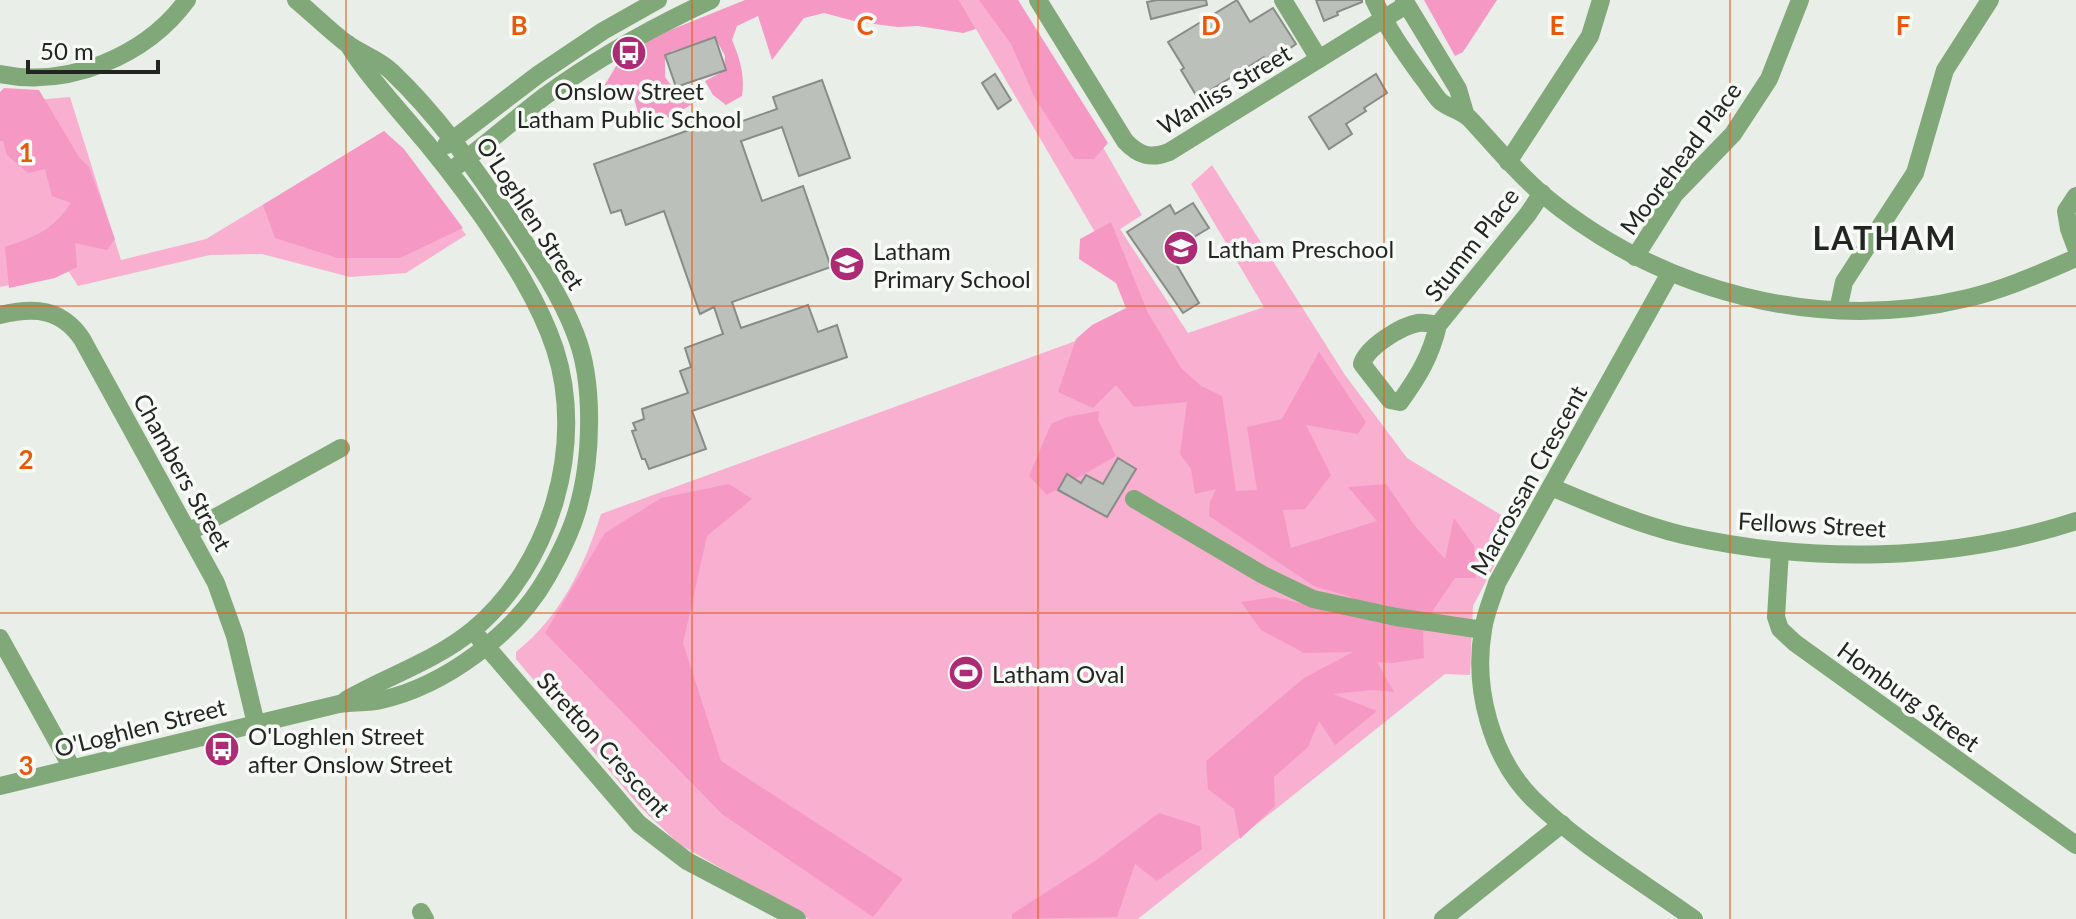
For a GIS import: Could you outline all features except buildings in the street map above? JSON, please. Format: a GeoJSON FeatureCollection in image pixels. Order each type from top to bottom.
{"type":"FeatureCollection","features":[{"type":"Feature","properties":{"kind":"street"},"geometry":{"type":"LineString","coordinates":[[0,74],[51,77],[118,57],[161,29],[187,0]]}},
{"type":"Feature","properties":{"kind":"street","name":"O'Loghlen Street"},"geometry":{"type":"LineString","coordinates":[[0,786],[339,704],[381,700],[438,679],[486,647],[539,592],[561,552],[577,511],[589,429],[584,363],[576,333],[552,283],[454,140],[390,70],[348,44],[296,0]]}},
{"type":"Feature","properties":{"kind":"street"},"geometry":{"type":"LineString","coordinates":[[435,153],[539,74],[603,31],[658,0]]}},
{"type":"Feature","properties":{"kind":"street"},"geometry":{"type":"LineString","coordinates":[[449,171],[547,95],[612,51],[711,0]]}},
{"type":"Feature","properties":{"kind":"street","name":"Wanliss Street"},"geometry":{"type":"LineString","coordinates":[[1038,0],[1125,141],[1133,150],[1157,157],[1405,3]]}},
{"type":"Feature","properties":{"kind":"street"},"geometry":{"type":"LineString","coordinates":[[1283,0],[1319,59]]}},
{"type":"Feature","properties":{"kind":"street"},"geometry":{"type":"LineString","coordinates":[[1374,0],[1383,19],[1441,102],[1465,113],[1508,162],[1586,228],[1635,257],[1670,273],[1746,298],[1795,307],[1838,310],[1911,308],[1968,298],[2023,281],[2076,258]]}},
{"type":"Feature","properties":{"kind":"street"},"geometry":{"type":"LineString","coordinates":[[1508,162],[1590,36],[1601,0]]}},
{"type":"Feature","properties":{"kind":"street","name":"Moorehead Place"},"geometry":{"type":"LineString","coordinates":[[1635,257],[1675,194],[1733,134],[1762,90],[1800,0]]}},
{"type":"Feature","properties":{"kind":"street"},"geometry":{"type":"LineString","coordinates":[[1838,310],[1844,282],[1915,173],[1945,70],[1990,0]]}},
{"type":"Feature","properties":{"kind":"street"},"geometry":{"type":"LineString","coordinates":[[1405,3],[1458,89],[1465,113]]}},
{"type":"Feature","properties":{"kind":"street","name":"O'Loghlen Street"},"geometry":{"type":"LineString","coordinates":[[339,704],[377,682],[424,662],[473,630],[504,598],[521,576],[540,541],[554,504],[562,470],[566,423],[564,392],[555,350],[529,290],[449,171],[360,65],[348,44]]}},
{"type":"Feature","properties":{"kind":"street","name":"Stumm Place"},"geometry":{"type":"LineString","coordinates":[[1438,325],[1420,322],[1390,336],[1364,357],[1362,364],[1390,400],[1400,402],[1423,370],[1438,325],[1542,193]]}},
{"type":"Feature","properties":{"kind":"street"},"geometry":{"type":"LineString","coordinates":[[2076,196],[2066,211],[2076,248]]}},
{"type":"Feature","properties":{"kind":"street","name":"Macrossan Crescent"},"geometry":{"type":"LineString","coordinates":[[1670,273],[1497,583],[1483,630],[1481,690],[1491,729],[1519,782],[1532,798],[1562,824],[1694,919]]}},
{"type":"Feature","properties":{"kind":"street","name":"Chambers Street"},"geometry":{"type":"LineString","coordinates":[[0,315],[43,310],[55,314],[75,329],[189,532],[227,610],[256,724]]}},
{"type":"Feature","properties":{"kind":"street"},"geometry":{"type":"LineString","coordinates":[[189,532],[341,448]]}},
{"type":"Feature","properties":{"kind":"street","name":"Fellows Street"},"geometry":{"type":"LineString","coordinates":[[1551,487],[1614,513],[1680,534],[1780,551],[1878,555],[1975,545],[2076,521]]}},
{"type":"Feature","properties":{"kind":"street"},"geometry":{"type":"LineString","coordinates":[[1134,499],[1263,575],[1313,599],[1396,617],[1483,630]]}},
{"type":"Feature","properties":{"kind":"street","name":"Homburg Street"},"geometry":{"type":"LineString","coordinates":[[1780,551],[1775,604],[1780,629],[1795,643],[2076,845]]}},
{"type":"Feature","properties":{"kind":"street","name":"Stretton Crescent"},"geometry":{"type":"LineString","coordinates":[[473,630],[639,824],[687,861],[797,919]]}},
{"type":"Feature","properties":{"kind":"street"},"geometry":{"type":"LineString","coordinates":[[0,638],[72,768]]}},
{"type":"Feature","properties":{"kind":"street"},"geometry":{"type":"LineString","coordinates":[[1443,919],[1562,824]]}},
{"type":"Feature","properties":{"kind":"shaded area"},"geometry":{"type":"Polygon","coordinates":[[[745,0],[959,0],[976,29],[963,33],[918,26],[898,27],[858,22],[824,13],[804,18],[772,60],[758,16],[737,26],[732,40],[741,67],[742,96],[726,105],[713,95],[705,81],[724,71],[725,56],[716,39],[672,51],[665,58],[665,77],[674,89],[692,84],[700,99],[670,118],[651,112],[640,120],[630,84],[619,89],[603,88],[622,56],[668,31],[745,0]]]}},
{"type":"Feature","properties":{"kind":"shaded area"},"geometry":{"type":"Polygon","coordinates":[[[959,0],[1018,0],[1142,215],[1120,229],[1188,333],[1264,307],[1191,184],[1212,165],[1345,375],[1407,458],[1516,524],[1473,606],[1470,675],[1445,674],[1138,919],[809,919],[679,844],[639,806],[516,659],[516,652],[546,623],[569,589],[587,553],[601,514],[1144,316],[959,0]]]}},
{"type":"Feature","properties":{"kind":"shaded area"},"geometry":{"type":"Polygon","coordinates":[[[979,0],[1018,0],[1108,143],[1094,159],[1074,159],[1035,98],[1011,44],[979,0]]]}},
{"type":"Feature","properties":{"kind":"shaded area"},"geometry":{"type":"Polygon","coordinates":[[[1424,0],[1497,0],[1463,52],[1455,56],[1424,0]]]}},
{"type":"Feature","properties":{"kind":"shaded area"},"geometry":{"type":"Polygon","coordinates":[[[4,88],[39,90],[79,157],[89,167],[115,239],[107,250],[75,243],[77,267],[55,278],[9,288],[5,247],[42,231],[57,220],[71,203],[52,196],[45,169],[28,173],[7,155],[3,141],[0,141],[0,92],[4,88]]]}},
{"type":"Feature","properties":{"kind":"shaded area"},"geometry":{"type":"Polygon","coordinates":[[[0,97],[24,101],[70,97],[121,260],[206,239],[384,131],[426,180],[466,235],[406,273],[350,277],[262,254],[210,255],[78,286],[69,272],[0,287],[0,97]]]}},
{"type":"Feature","properties":{"kind":"shaded area"},"geometry":{"type":"Polygon","coordinates":[[[384,131],[404,149],[463,228],[400,258],[338,258],[275,238],[263,205],[384,131]]]}},
{"type":"Feature","properties":{"kind":"shaded area"},"geometry":{"type":"Polygon","coordinates":[[[1111,222],[1148,313],[1181,368],[1201,386],[1222,396],[1236,491],[1257,490],[1247,427],[1282,419],[1319,352],[1366,422],[1358,434],[1306,425],[1331,475],[1305,509],[1283,510],[1291,548],[1377,521],[1348,487],[1386,484],[1415,526],[1445,559],[1454,518],[1474,546],[1476,578],[1455,578],[1435,607],[1423,631],[1424,658],[1377,662],[1394,692],[1372,690],[1333,694],[1377,711],[1335,745],[1319,721],[1308,747],[1274,777],[1275,806],[1240,839],[1234,809],[1208,789],[1206,761],[1304,678],[1353,652],[1304,653],[1261,630],[1241,602],[1274,597],[1347,614],[1351,597],[1314,586],[1209,516],[1210,502],[1216,489],[1195,494],[1191,469],[1180,454],[1187,402],[1134,407],[1116,385],[1093,408],[1058,392],[1076,339],[1092,325],[1126,308],[1116,283],[1079,259],[1080,239],[1111,222]]]}},
{"type":"Feature","properties":{"kind":"shaded area"},"geometry":{"type":"Polygon","coordinates":[[[1099,411],[1098,420],[1116,456],[1047,495],[1029,476],[1051,424],[1067,417],[1099,411]]]}},
{"type":"Feature","properties":{"kind":"shaded area"},"geometry":{"type":"Polygon","coordinates":[[[729,484],[752,499],[707,536],[683,643],[721,761],[903,879],[873,917],[722,814],[545,633],[605,533],[661,498],[729,484]]]}},
{"type":"Feature","properties":{"kind":"shaded area"},"geometry":{"type":"Polygon","coordinates":[[[1159,813],[1200,826],[1202,849],[1157,881],[1135,864],[1117,917],[1012,919],[1012,914],[1095,861],[1159,813]]]}},
{"type":"Feature","properties":{"kind":"place","name":"Onslow Street Latham Public School"},"geometry":{"type":"Point","coordinates":[629,53]}},
{"type":"Feature","properties":{"kind":"place","name":"Latham Preschool"},"geometry":{"type":"Point","coordinates":[1181,248]}},
{"type":"Feature","properties":{"kind":"place","name":"Latham Primary School"},"geometry":{"type":"Point","coordinates":[847,264]}},
{"type":"Feature","properties":{"kind":"place","name":"Latham Oval"},"geometry":{"type":"Point","coordinates":[966,673]}},
{"type":"Feature","properties":{"kind":"place","name":"O'Loghlen Street after Onslow Street"},"geometry":{"type":"Point","coordinates":[222,749]}},
{"type":"Feature","properties":{"kind":"district","name":"LATHAM"},"geometry":{"type":"Point","coordinates":[1885,237]}}]}
